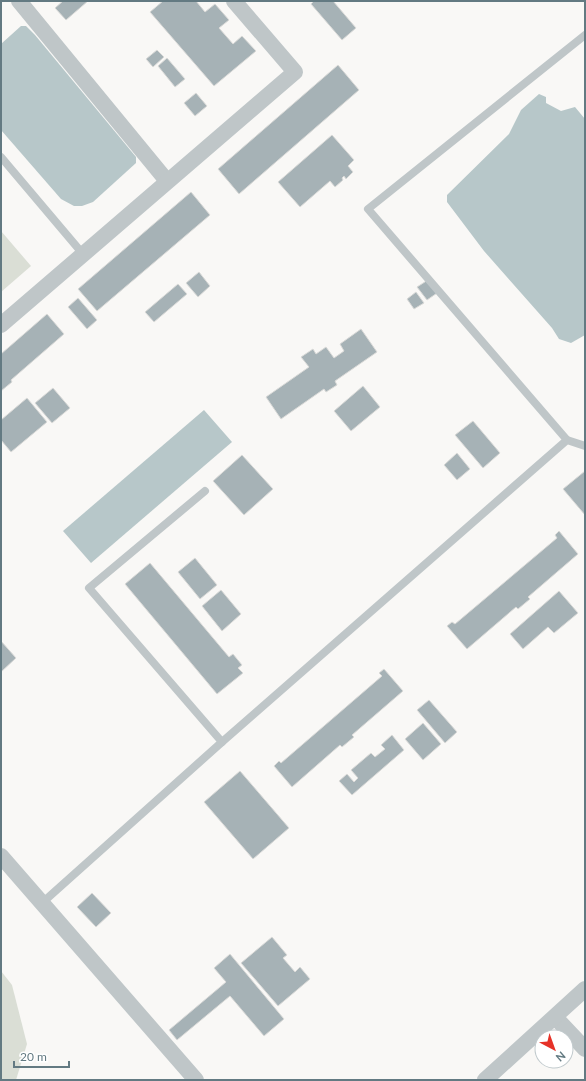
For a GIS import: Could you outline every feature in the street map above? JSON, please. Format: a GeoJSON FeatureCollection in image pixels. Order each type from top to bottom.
{"type":"FeatureCollection","features":[{"type":"Feature","properties":{"kind":"street"},"geometry":{"type":"LineString","coordinates":[[19,1],[167,181]]}},
{"type":"Feature","properties":{"kind":"street"},"geometry":{"type":"LineString","coordinates":[[1,325],[295,72],[234,1]]}},
{"type":"Feature","properties":{"kind":"street"},"geometry":{"type":"LineString","coordinates":[[1,856],[196,1080]]}},
{"type":"Feature","properties":{"kind":"street"},"geometry":{"type":"LineString","coordinates":[[485,1080],[585,989]]}},
{"type":"Feature","properties":{"kind":"street"},"geometry":{"type":"LineString","coordinates":[[555,1017],[585,1049]]}},
{"type":"Feature","properties":{"kind":"lane"},"geometry":{"type":"LineString","coordinates":[[585,35],[368,208],[567,440],[585,446]]}},
{"type":"Feature","properties":{"kind":"lane"},"geometry":{"type":"LineString","coordinates":[[1,157],[83,254]]}},
{"type":"Feature","properties":{"kind":"lane"},"geometry":{"type":"LineString","coordinates":[[42,903],[222,742],[567,440]]}},
{"type":"Feature","properties":{"kind":"lane"},"geometry":{"type":"LineString","coordinates":[[204,491],[89,588],[222,742]]}},
{"type":"Feature","properties":{"kind":"shaded area"},"geometry":{"type":"Polygon","coordinates":[[[21,26],[26,26],[35,35],[136,157],[136,163],[93,202],[82,206],[74,206],[61,199],[1,130],[1,44],[21,26]]]}},
{"type":"Feature","properties":{"kind":"shaded area"},"geometry":{"type":"Polygon","coordinates":[[[539,94],[546,97],[546,103],[561,111],[575,107],[585,119],[585,335],[571,343],[559,339],[552,328],[484,251],[447,202],[447,195],[509,134],[521,110],[539,94]]]}},
{"type":"Feature","properties":{"kind":"shaded area"},"geometry":{"type":"Polygon","coordinates":[[[1,231],[31,266],[1,292],[1,231]]]}},
{"type":"Feature","properties":{"kind":"shaded area"},"geometry":{"type":"Polygon","coordinates":[[[204,410],[232,442],[91,563],[63,531],[204,410]]]}},
{"type":"Feature","properties":{"kind":"shaded area"},"geometry":{"type":"Polygon","coordinates":[[[1,971],[12,985],[27,1044],[16,1080],[1,1080],[1,971]]]}},
{"type":"Feature","properties":{"kind":"building"},"geometry":{"type":"Polygon","coordinates":[[[63,1],[88,1],[66,20],[55,8],[63,1]]]}},
{"type":"Feature","properties":{"kind":"building"},"geometry":{"type":"Polygon","coordinates":[[[163,1],[196,1],[205,12],[215,4],[229,20],[219,28],[233,44],[242,36],[256,51],[214,86],[150,12],[163,1]]]}},
{"type":"Feature","properties":{"kind":"building"},"geometry":{"type":"Polygon","coordinates":[[[314,1],[333,1],[356,28],[342,40],[311,4],[314,1]]]}},
{"type":"Feature","properties":{"kind":"building"},"geometry":{"type":"Polygon","coordinates":[[[157,50],[164,57],[153,67],[146,59],[157,50]]]}},
{"type":"Feature","properties":{"kind":"building"},"geometry":{"type":"Polygon","coordinates":[[[167,58],[185,79],[175,87],[158,66],[167,58]]]}},
{"type":"Feature","properties":{"kind":"building"},"geometry":{"type":"Polygon","coordinates":[[[338,65],[359,90],[239,194],[218,169],[338,65]]]}},
{"type":"Feature","properties":{"kind":"building"},"geometry":{"type":"Polygon","coordinates":[[[196,93],[207,106],[195,116],[184,103],[196,93]]]}},
{"type":"Feature","properties":{"kind":"building"},"geometry":{"type":"Polygon","coordinates":[[[332,135],[354,160],[348,166],[353,172],[346,179],[344,176],[342,178],[343,180],[335,187],[330,181],[300,207],[278,182],[332,135]]]}},
{"type":"Feature","properties":{"kind":"building"},"geometry":{"type":"Polygon","coordinates":[[[191,192],[210,215],[97,311],[78,289],[191,192]]]}},
{"type":"Feature","properties":{"kind":"building"},"geometry":{"type":"Polygon","coordinates":[[[199,272],[210,286],[198,297],[186,283],[199,272]]]}},
{"type":"Feature","properties":{"kind":"building"},"geometry":{"type":"Polygon","coordinates":[[[431,278],[440,291],[427,300],[417,287],[431,278]]]}},
{"type":"Feature","properties":{"kind":"building"},"geometry":{"type":"Polygon","coordinates":[[[178,284],[187,294],[154,322],[145,312],[178,284]]]}},
{"type":"Feature","properties":{"kind":"building"},"geometry":{"type":"Polygon","coordinates":[[[416,292],[424,303],[414,309],[407,299],[416,292]]]}},
{"type":"Feature","properties":{"kind":"building"},"geometry":{"type":"Polygon","coordinates":[[[78,298],[97,320],[87,329],[68,307],[78,298]]]}},
{"type":"Feature","properties":{"kind":"building"},"geometry":{"type":"Polygon","coordinates":[[[47,314],[64,334],[11,380],[12,382],[1,391],[1,354],[47,314]]]}},
{"type":"Feature","properties":{"kind":"building"},"geometry":{"type":"Polygon","coordinates":[[[361,329],[377,352],[335,381],[337,385],[326,392],[324,389],[281,419],[266,397],[309,367],[301,357],[313,349],[316,354],[326,347],[334,358],[344,351],[340,344],[361,329]]]}},
{"type":"Feature","properties":{"kind":"building"},"geometry":{"type":"Polygon","coordinates":[[[363,386],[380,407],[351,431],[334,411],[363,386]]]}},
{"type":"Feature","properties":{"kind":"building"},"geometry":{"type":"Polygon","coordinates":[[[53,388],[70,408],[52,423],[35,403],[53,388]]]}},
{"type":"Feature","properties":{"kind":"building"},"geometry":{"type":"Polygon","coordinates":[[[27,398],[47,422],[11,452],[1,440],[1,420],[27,398]]]}},
{"type":"Feature","properties":{"kind":"building"},"geometry":{"type":"Polygon","coordinates":[[[473,421],[500,453],[483,468],[455,435],[473,421]]]}},
{"type":"Feature","properties":{"kind":"building"},"geometry":{"type":"Polygon","coordinates":[[[457,453],[470,469],[457,480],[444,465],[457,453]]]}},
{"type":"Feature","properties":{"kind":"building"},"geometry":{"type":"Polygon","coordinates":[[[242,455],[273,489],[244,515],[213,481],[242,455]]]}},
{"type":"Feature","properties":{"kind":"building"},"geometry":{"type":"Polygon","coordinates":[[[585,471],[585,515],[563,489],[585,471]]]}},
{"type":"Feature","properties":{"kind":"building"},"geometry":{"type":"Polygon","coordinates":[[[559,531],[578,554],[528,597],[530,599],[518,609],[516,607],[467,649],[447,626],[452,622],[455,624],[557,538],[555,535],[559,531]]]}},
{"type":"Feature","properties":{"kind":"building"},"geometry":{"type":"Polygon","coordinates":[[[195,558],[217,585],[200,599],[178,572],[195,558]]]}},
{"type":"Feature","properties":{"kind":"building"},"geometry":{"type":"Polygon","coordinates":[[[150,563],[229,657],[233,654],[242,665],[238,668],[243,673],[217,694],[125,584],[150,563]]]}},
{"type":"Feature","properties":{"kind":"building"},"geometry":{"type":"Polygon","coordinates":[[[221,590],[241,614],[222,631],[202,606],[221,590]]]}},
{"type":"Feature","properties":{"kind":"building"},"geometry":{"type":"Polygon","coordinates":[[[559,591],[578,613],[554,633],[548,627],[523,649],[510,634],[559,591]]]}},
{"type":"Feature","properties":{"kind":"building"},"geometry":{"type":"Polygon","coordinates":[[[1,641],[16,658],[1,672],[1,641]]]}},
{"type":"Feature","properties":{"kind":"building"},"geometry":{"type":"Polygon","coordinates":[[[384,669],[403,691],[352,735],[354,737],[342,747],[340,745],[292,787],[274,766],[279,761],[281,763],[382,676],[379,673],[384,669]]]}},
{"type":"Feature","properties":{"kind":"building"},"geometry":{"type":"Polygon","coordinates":[[[429,700],[457,732],[445,743],[417,710],[429,700]]]}},
{"type":"Feature","properties":{"kind":"building"},"geometry":{"type":"Polygon","coordinates":[[[423,723],[441,744],[423,760],[405,739],[423,723]]]}},
{"type":"Feature","properties":{"kind":"building"},"geometry":{"type":"Polygon","coordinates":[[[392,735],[404,750],[352,795],[339,781],[347,774],[354,782],[358,778],[351,770],[371,753],[375,757],[385,749],[381,745],[392,735]]]}},
{"type":"Feature","properties":{"kind":"building"},"geometry":{"type":"Polygon","coordinates":[[[240,771],[289,828],[253,859],[204,802],[240,771]]]}},
{"type":"Feature","properties":{"kind":"building"},"geometry":{"type":"Polygon","coordinates":[[[92,893],[111,913],[96,927],[77,907],[92,893]]]}},
{"type":"Feature","properties":{"kind":"building"},"geometry":{"type":"Polygon","coordinates":[[[272,937],[287,955],[283,958],[295,972],[300,967],[310,979],[278,1006],[241,963],[272,937]]]}},
{"type":"Feature","properties":{"kind":"building"},"geometry":{"type":"Polygon","coordinates":[[[230,954],[284,1019],[264,1036],[230,996],[177,1040],[169,1030],[226,982],[214,968],[230,954]]]}}]}
